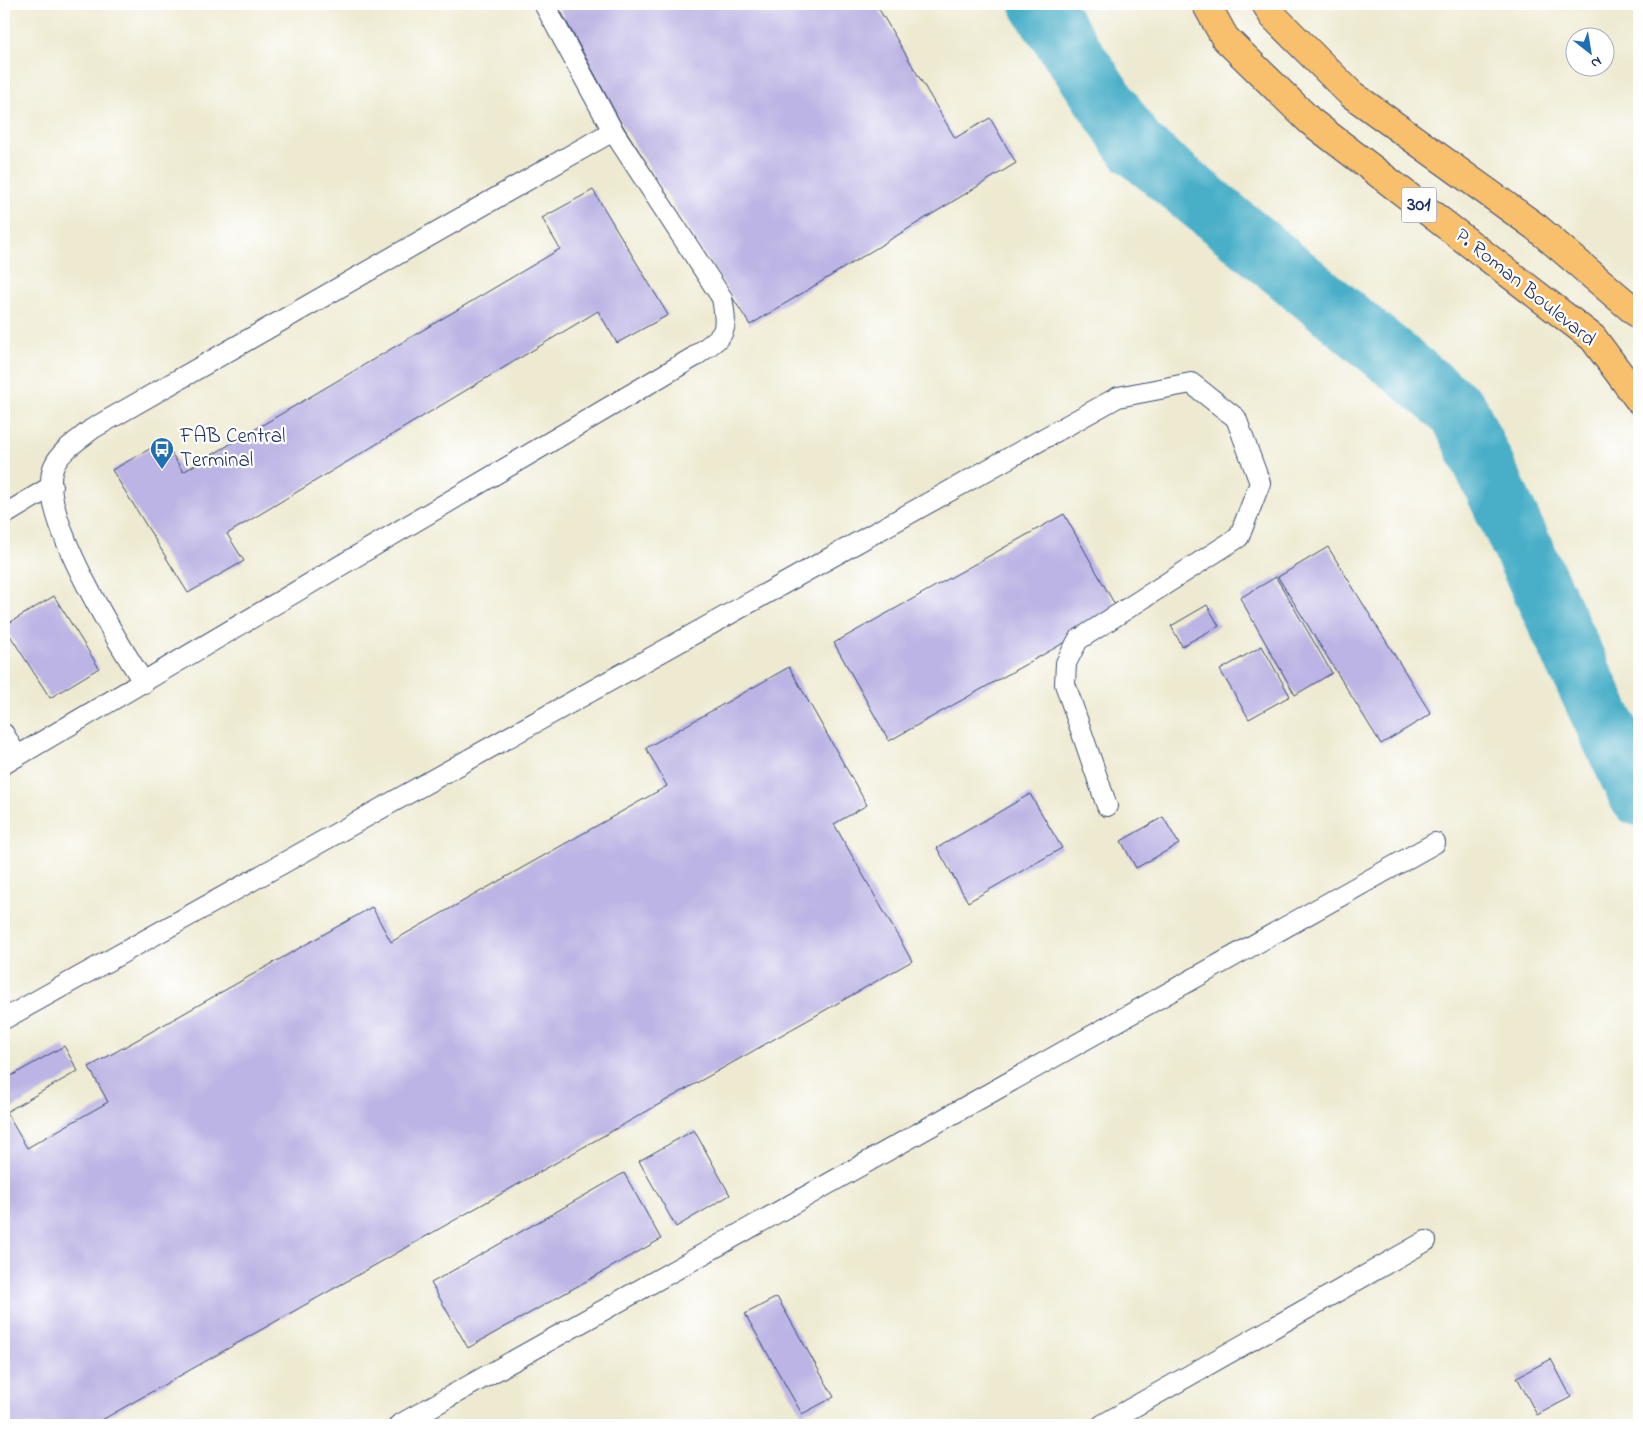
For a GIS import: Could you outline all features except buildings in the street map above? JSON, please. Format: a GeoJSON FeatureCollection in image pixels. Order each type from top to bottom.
{"type":"FeatureCollection","features":[{"type":"Feature","properties":{"kind":"main road","name":"P. Roman Boulevard"},"geometry":{"type":"LineString","coordinates":[[1206,4],[1224,38],[1310,121],[1593,338],[1639,400]]}},
{"type":"Feature","properties":{"kind":"main road","name":"301"},"geometry":{"type":"LineString","coordinates":[[1266,4],[1273,16],[1351,94],[1536,227],[1639,315]]}},
{"type":"Feature","properties":{"kind":"lane"},"geometry":{"type":"LineString","coordinates":[[4,734],[11,760],[144,684],[694,358],[722,336],[726,323],[722,298],[613,131],[544,4]]}},
{"type":"Feature","properties":{"kind":"lane"},"geometry":{"type":"LineString","coordinates":[[144,684],[104,620],[76,562],[52,505],[53,467],[66,449],[92,430],[613,131]]}},
{"type":"Feature","properties":{"kind":"lane"},"geometry":{"type":"LineString","coordinates":[[4,1019],[1118,397],[1190,383],[1236,418],[1260,483],[1239,537],[1078,640],[1066,663],[1065,684],[1107,806]]}},
{"type":"Feature","properties":{"kind":"lane"},"geometry":{"type":"LineString","coordinates":[[4,515],[52,486]]}},
{"type":"Feature","properties":{"kind":"lane"},"geometry":{"type":"LineString","coordinates":[[398,1425],[1435,843]]}},
{"type":"Feature","properties":{"kind":"lane"},"geometry":{"type":"LineString","coordinates":[[1102,1425],[1426,1241]]}},
{"type":"Feature","properties":{"kind":"waterway"},"geometry":{"type":"LineString","coordinates":[[1040,4],[1136,147],[1459,412],[1639,796]]}},
{"type":"Feature","properties":{"kind":"place","name":"FAB Central Terminal"},"geometry":{"type":"Point","coordinates":[162,470]}}]}
